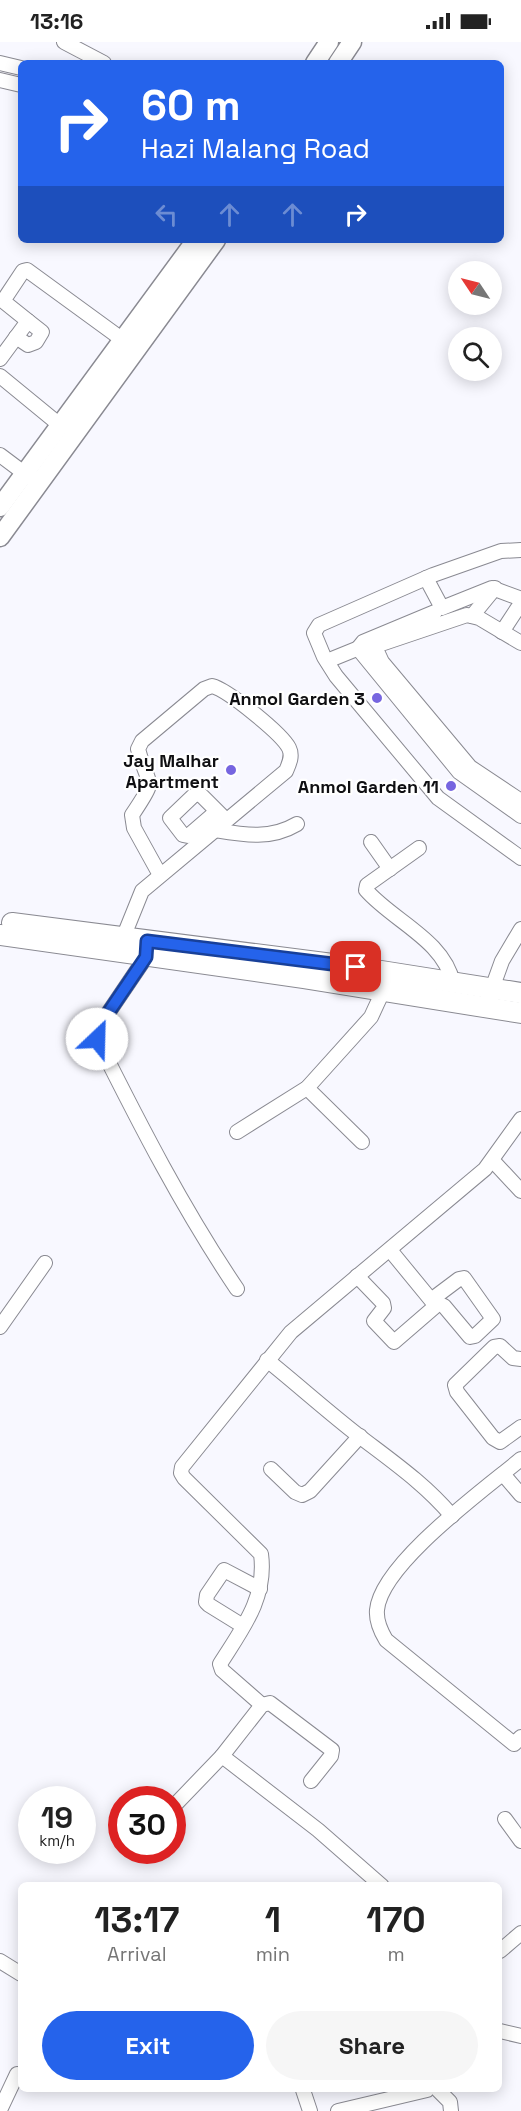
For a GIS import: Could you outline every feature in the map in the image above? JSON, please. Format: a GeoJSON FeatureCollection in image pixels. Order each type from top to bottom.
{"type":"FeatureCollection","features":[{"type":"Feature","properties":{"kind":"main road"},"geometry":{"type":"LineString","coordinates":[[0,922],[123,938],[147,949],[383,991],[488,998],[521,993]]}},
{"type":"Feature","properties":{"kind":"main road"},"geometry":{"type":"LineString","coordinates":[[0,935],[356,967],[453,983],[521,1013]]}},
{"type":"Feature","properties":{"kind":"street"},"geometry":{"type":"LineString","coordinates":[[64,42],[80,57]]}},
{"type":"Feature","properties":{"kind":"street"},"geometry":{"type":"LineString","coordinates":[[317,60],[329,42]]}},
{"type":"Feature","properties":{"kind":"street"},"geometry":{"type":"LineString","coordinates":[[340,60],[352,42]]}},
{"type":"Feature","properties":{"kind":"street"},"geometry":{"type":"LineString","coordinates":[[0,63],[18,67]]}},
{"type":"Feature","properties":{"kind":"street"},"geometry":{"type":"LineString","coordinates":[[0,80],[18,84]]}},
{"type":"Feature","properties":{"kind":"street"},"geometry":{"type":"LineString","coordinates":[[0,507],[194,243]]}},
{"type":"Feature","properties":{"kind":"street"},"geometry":{"type":"LineString","coordinates":[[0,537],[214,243]]}},
{"type":"Feature","properties":{"kind":"street"},"geometry":{"type":"LineString","coordinates":[[0,359],[28,321],[3,301],[23,271],[27,270],[123,340]]}},
{"type":"Feature","properties":{"kind":"street"},"geometry":{"type":"LineString","coordinates":[[0,376],[61,426]]}},
{"type":"Feature","properties":{"kind":"street"},"geometry":{"type":"LineString","coordinates":[[0,455],[39,484]]}},
{"type":"Feature","properties":{"kind":"street"},"geometry":{"type":"LineString","coordinates":[[521,550],[501,551],[426,578],[316,627],[314,633],[327,661],[438,798],[521,858]]}},
{"type":"Feature","properties":{"kind":"street"},"geometry":{"type":"LineString","coordinates":[[426,578],[442,608],[495,588],[521,601],[516,620],[502,632]]}},
{"type":"Feature","properties":{"kind":"street"},"geometry":{"type":"LineString","coordinates":[[472,616],[495,588]]}},
{"type":"Feature","properties":{"kind":"street"},"geometry":{"type":"LineString","coordinates":[[359,648],[378,652],[420,625],[435,612]]}},
{"type":"Feature","properties":{"kind":"street"},"geometry":{"type":"LineString","coordinates":[[420,625],[461,616],[472,616],[521,643]]}},
{"type":"Feature","properties":{"kind":"street"},"geometry":{"type":"LineString","coordinates":[[327,661],[359,648],[360,644],[378,652],[394,685],[448,751],[471,775],[500,794],[521,816]]}},
{"type":"Feature","properties":{"kind":"street"},"geometry":{"type":"LineString","coordinates":[[123,938],[142,891],[214,830],[221,816],[286,771],[291,754],[289,747],[267,724],[217,687],[208,686],[142,741],[138,749],[150,778],[148,793],[132,815],[134,828],[160,875]]}},
{"type":"Feature","properties":{"kind":"street"},"geometry":{"type":"LineString","coordinates":[[500,794],[521,801]]}},
{"type":"Feature","properties":{"kind":"street"},"geometry":{"type":"LineString","coordinates":[[214,830],[267,836],[284,832],[297,824]]}},
{"type":"Feature","properties":{"kind":"street"},"geometry":{"type":"LineString","coordinates":[[371,842],[390,869]]}},
{"type":"Feature","properties":{"kind":"street"},"geometry":{"type":"LineString","coordinates":[[419,848],[367,885],[366,890],[430,945],[450,970],[453,983]]}},
{"type":"Feature","properties":{"kind":"street"},"geometry":{"type":"LineString","coordinates":[[488,998],[502,961],[521,929]]}},
{"type":"Feature","properties":{"kind":"street"},"geometry":{"type":"LineString","coordinates":[[147,949],[98,1028],[97,1039],[147,1141],[203,1239],[237,1289]]}},
{"type":"Feature","properties":{"kind":"street"},"geometry":{"type":"LineString","coordinates":[[237,1132],[307,1088],[371,1017],[383,991]]}},
{"type":"Feature","properties":{"kind":"street"},"geometry":{"type":"LineString","coordinates":[[307,1088],[362,1142]]}},
{"type":"Feature","properties":{"kind":"street"},"geometry":{"type":"LineString","coordinates":[[311,1781],[331,1756],[332,1750],[273,1704],[262,1705],[220,1668],[256,1606],[260,1589],[261,1554],[256,1546],[181,1473],[182,1467],[291,1332],[493,1161],[521,1119]]}},
{"type":"Feature","properties":{"kind":"street"},"geometry":{"type":"LineString","coordinates":[[493,1161],[521,1191]]}},
{"type":"Feature","properties":{"kind":"street"},"geometry":{"type":"LineString","coordinates":[[357,1276],[383,1303],[384,1308],[374,1321],[394,1342],[435,1302],[390,1250]]}},
{"type":"Feature","properties":{"kind":"street"},"geometry":{"type":"LineString","coordinates":[[0,1327],[45,1263]]}},
{"type":"Feature","properties":{"kind":"street"},"geometry":{"type":"LineString","coordinates":[[521,1359],[513,1358],[500,1346],[494,1347],[455,1385],[457,1392],[493,1438],[500,1442],[521,1427]]}},
{"type":"Feature","properties":{"kind":"street"},"geometry":{"type":"LineString","coordinates":[[267,1360],[429,1490],[452,1516]]}},
{"type":"Feature","properties":{"kind":"street"},"geometry":{"type":"LineString","coordinates":[[271,1469],[295,1492],[302,1495],[310,1491],[360,1436]]}},
{"type":"Feature","properties":{"kind":"street"},"geometry":{"type":"LineString","coordinates":[[519,1745],[386,1640],[378,1626],[377,1609],[383,1591],[393,1574],[452,1516],[521,1459]]}},
{"type":"Feature","properties":{"kind":"street"},"geometry":{"type":"LineString","coordinates":[[504,1474],[521,1495]]}},
{"type":"Feature","properties":{"kind":"street"},"geometry":{"type":"LineString","coordinates":[[243,1626],[209,1605],[206,1602],[207,1595],[224,1570],[260,1589]]}},
{"type":"Feature","properties":{"kind":"street"},"geometry":{"type":"LineString","coordinates":[[186,1793],[222,1756],[262,1705]]}},
{"type":"Feature","properties":{"kind":"street"},"geometry":{"type":"LineString","coordinates":[[222,1756],[318,1830],[377,1882]]}},
{"type":"Feature","properties":{"kind":"street"},"geometry":{"type":"LineString","coordinates":[[505,1819],[521,1840]]}},
{"type":"Feature","properties":{"kind":"street"},"geometry":{"type":"LineString","coordinates":[[502,1949],[521,1933]]}},
{"type":"Feature","properties":{"kind":"street"},"geometry":{"type":"LineString","coordinates":[[0,1961],[18,1972]]}},
{"type":"Feature","properties":{"kind":"street"},"geometry":{"type":"LineString","coordinates":[[502,2031],[521,2036]]}},
{"type":"Feature","properties":{"kind":"street"},"geometry":{"type":"LineString","coordinates":[[0,2110],[17,2074]]}},
{"type":"Feature","properties":{"kind":"street"},"geometry":{"type":"LineString","coordinates":[[304,2092],[310,2111]]}},
{"type":"Feature","properties":{"kind":"street"},"geometry":{"type":"LineString","coordinates":[[338,2111],[419,2092]]}},
{"type":"Feature","properties":{"kind":"street"},"geometry":{"type":"LineString","coordinates":[[440,2092],[450,2102],[451,2111]]}},
{"type":"Feature","properties":{"kind":"place","name":"Anmol Garden 3"},"geometry":{"type":"Point","coordinates":[377,698]}},
{"type":"Feature","properties":{"kind":"place","name":"Jay Malhar Apartment"},"geometry":{"type":"Point","coordinates":[231,770]}},
{"type":"Feature","properties":{"kind":"place","name":"Anmol Garden 11"},"geometry":{"type":"Point","coordinates":[451,786]}},
{"type":"Feature","properties":{"kind":"route"},"geometry":{"type":"LineString","coordinates":[[97,1039],[98,1028],[146,957],[147,941],[356,967]]}}]}
